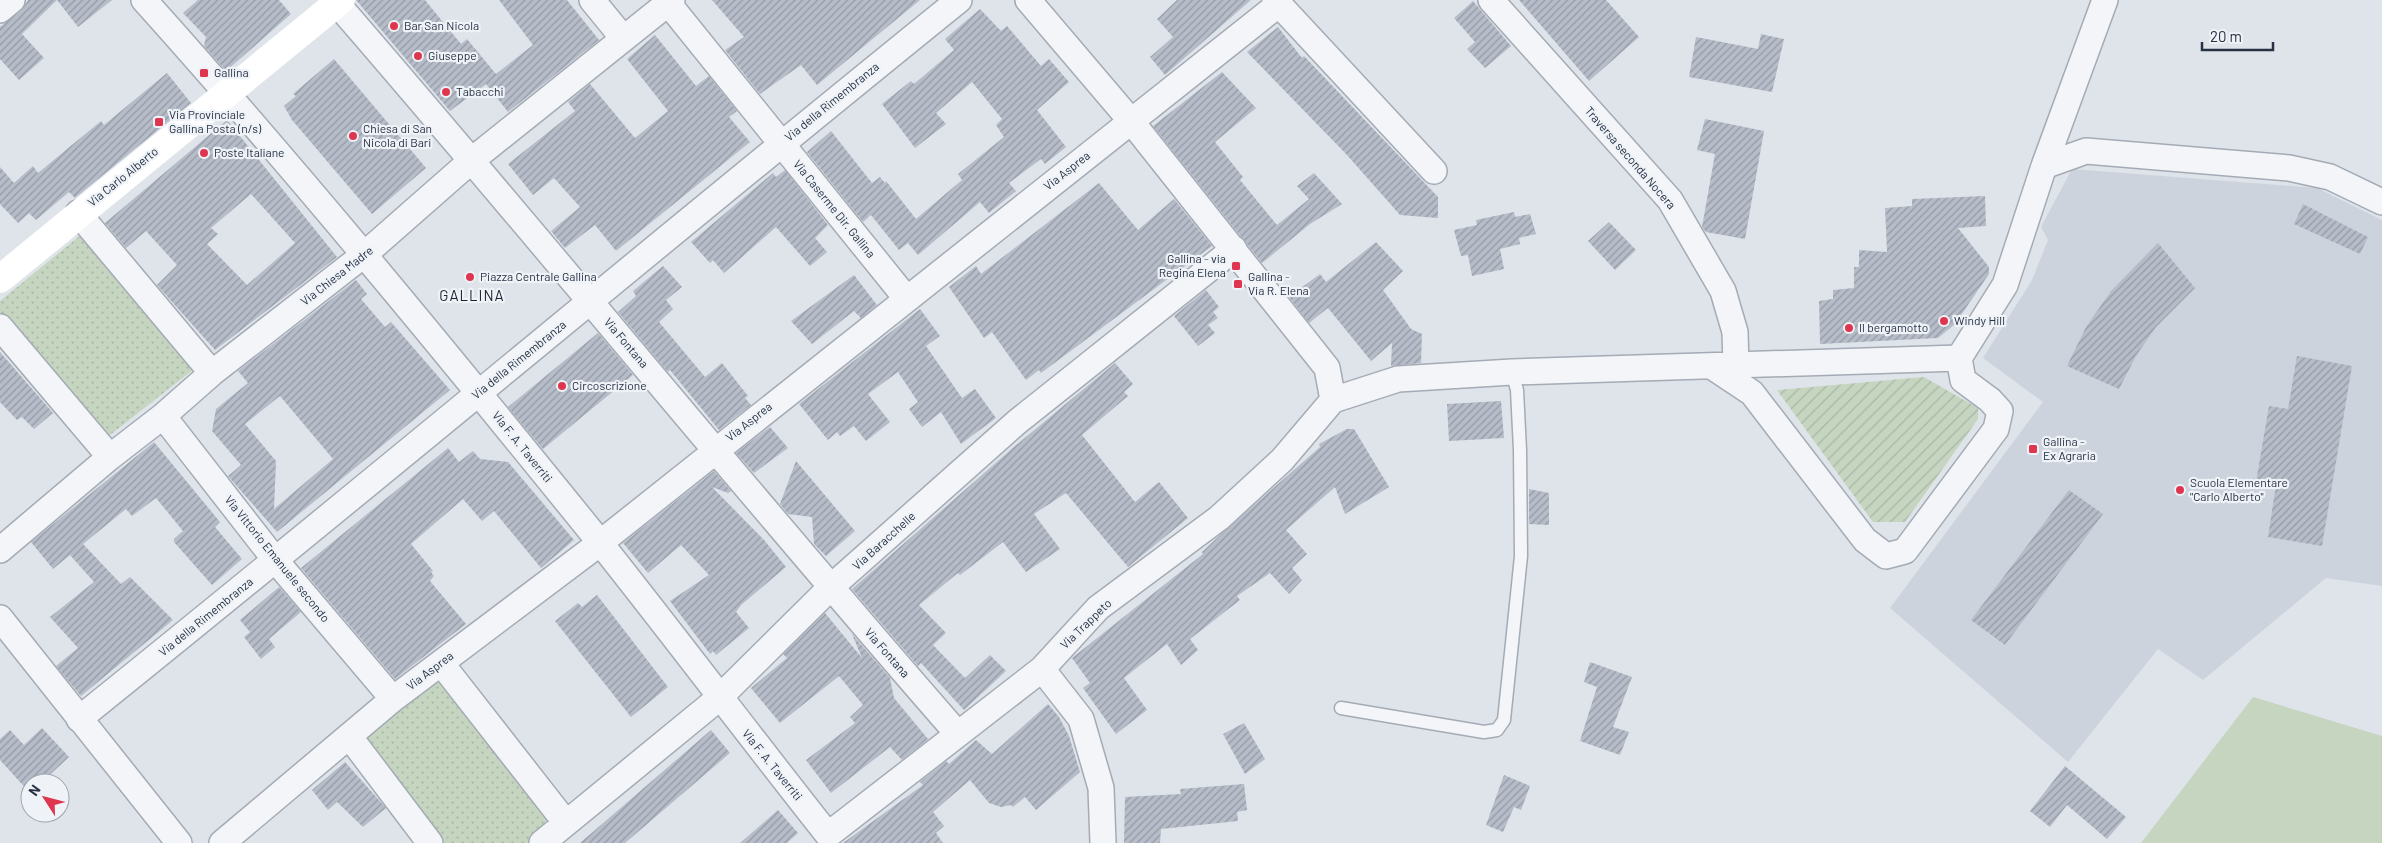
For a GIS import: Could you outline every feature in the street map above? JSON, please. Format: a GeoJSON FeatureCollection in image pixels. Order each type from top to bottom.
{"type":"FeatureCollection","features":[{"type":"Feature","properties":{"kind":"street"},"geometry":{"type":"LineString","coordinates":[[0,10],[12,0]]}},
{"type":"Feature","properties":{"kind":"street","name":"Via F. A. Taverriti"},"geometry":{"type":"LineString","coordinates":[[144,0],[228,93],[365,254],[600,543],[719,698],[828,835]]}},
{"type":"Feature","properties":{"kind":"street"},"geometry":{"type":"LineString","coordinates":[[592,0],[623,38]]}},
{"type":"Feature","properties":{"kind":"street","name":"Via della Rimembranza"},"geometry":{"type":"LineString","coordinates":[[79,720],[276,562],[781,143],[959,0]]}},
{"type":"Feature","properties":{"kind":"street"},"geometry":{"type":"LineString","coordinates":[[1028,0],[1131,121],[1234,248],[1327,368],[1332,400],[1398,378],[1512,372],[1725,367],[1960,358]]}},
{"type":"Feature","properties":{"kind":"street","name":"Traversa seconda Nocera"},"geometry":{"type":"LineString","coordinates":[[1491,0],[1670,200],[1724,291],[1735,332],[1725,367]]}},
{"type":"Feature","properties":{"kind":"street"},"geometry":{"type":"LineString","coordinates":[[1725,367],[1752,393],[1865,540],[1886,556],[1905,551],[1996,429],[2000,412],[1990,400],[1963,380],[1960,358],[2006,285],[2044,166],[2106,0]]}},
{"type":"Feature","properties":{"kind":"street","name":"Via Carlo Alberto"},"geometry":{"type":"LineString","coordinates":[[3,270],[78,213],[228,93],[337,1]]}},
{"type":"Feature","properties":{"kind":"street","name":"Via Fontana"},"geometry":{"type":"LineString","coordinates":[[337,1],[591,300],[830,588],[957,733]]}},
{"type":"Feature","properties":{"kind":"street","name":"Via Chiesa Madre"},"geometry":{"type":"LineString","coordinates":[[0,550],[212,374],[365,254],[472,160],[670,1]]}},
{"type":"Feature","properties":{"kind":"street","name":"Via Caserme Dir. Gallina"},"geometry":{"type":"LineString","coordinates":[[670,1],[906,298]]}},
{"type":"Feature","properties":{"kind":"street"},"geometry":{"type":"LineString","coordinates":[[1277,2],[1434,171]]}},
{"type":"Feature","properties":{"kind":"street","name":"Via Asprea"},"geometry":{"type":"LineString","coordinates":[[222,843],[393,699],[600,543],[1131,121],[1277,2]]}},
{"type":"Feature","properties":{"kind":"street"},"geometry":{"type":"LineString","coordinates":[[2044,166],[2086,151],[2289,168],[2330,177],[2382,202]]}},
{"type":"Feature","properties":{"kind":"street"},"geometry":{"type":"LineString","coordinates":[[78,213],[212,374]]}},
{"type":"Feature","properties":{"kind":"street","name":"Via Baracchelle"},"geometry":{"type":"LineString","coordinates":[[542,843],[719,698],[830,588],[1018,422],[1234,248]]}},
{"type":"Feature","properties":{"kind":"street"},"geometry":{"type":"LineString","coordinates":[[0,327],[110,457]]}},
{"type":"Feature","properties":{"kind":"street","name":"Via Trappeto"},"geometry":{"type":"LineString","coordinates":[[828,835],[957,733],[1042,669],[1098,608],[1219,518],[1282,460],[1332,400]]}},
{"type":"Feature","properties":{"kind":"street","name":"Via Vittorio Emanuele secondo"},"geometry":{"type":"LineString","coordinates":[[163,416],[276,562],[393,699]]}},
{"type":"Feature","properties":{"kind":"street"},"geometry":{"type":"LineString","coordinates":[[0,618],[79,720],[179,843]]}},
{"type":"Feature","properties":{"kind":"street"},"geometry":{"type":"LineString","coordinates":[[441,663],[566,823]]}},
{"type":"Feature","properties":{"kind":"street"},"geometry":{"type":"LineString","coordinates":[[1042,669],[1081,719],[1101,788],[1103,843]]}},
{"type":"Feature","properties":{"kind":"street"},"geometry":{"type":"LineString","coordinates":[[349,736],[430,843]]}},
{"type":"Feature","properties":{"kind":"lane"},"geometry":{"type":"LineString","coordinates":[[1340,708],[1484,732],[1498,730],[1504,720],[1521,556],[1518,410],[1517,390],[1512,372]]}},
{"type":"Feature","properties":{"kind":"shaded area","name":"Scuola Elementare \"Carlo Alberto\""},"geometry":{"type":"Polygon","coordinates":[[[2072,169],[2317,188],[2382,220],[2382,586],[2326,578],[2203,680],[2158,649],[2068,762],[1890,608],[2043,402],[1983,358],[2032,280],[2048,240],[2041,227],[2072,169]]]}},
{"type":"Feature","properties":{"kind":"green space"},"geometry":{"type":"Polygon","coordinates":[[[83,233],[194,369],[105,439],[0,315],[0,301],[83,233]]]}},
{"type":"Feature","properties":{"kind":"green space"},"geometry":{"type":"Polygon","coordinates":[[[1924,377],[1978,408],[1978,419],[1905,522],[1873,522],[1777,390],[1924,377]]]}},
{"type":"Feature","properties":{"kind":"green space"},"geometry":{"type":"Polygon","coordinates":[[[440,674],[555,824],[533,843],[438,843],[357,739],[440,674]]]}},
{"type":"Feature","properties":{"kind":"green space"},"geometry":{"type":"Polygon","coordinates":[[[2253,697],[2382,736],[2382,843],[2141,843],[2253,697]]]}},
{"type":"Feature","properties":{"kind":"building"},"geometry":{"type":"Polygon","coordinates":[[[28,0],[57,0],[22,34],[44,58],[19,80],[0,59],[0,27],[21,11],[28,0]]]}},
{"type":"Feature","properties":{"kind":"building"},"geometry":{"type":"Polygon","coordinates":[[[57,0],[112,0],[78,27],[57,0]]]}},
{"type":"Feature","properties":{"kind":"building"},"geometry":{"type":"Polygon","coordinates":[[[198,0],[279,0],[291,14],[226,71],[204,46],[206,37],[183,13],[198,0]]]}},
{"type":"Feature","properties":{"kind":"building"},"geometry":{"type":"Polygon","coordinates":[[[356,0],[425,0],[461,44],[467,39],[496,74],[533,45],[499,0],[567,0],[599,40],[508,112],[486,84],[450,111],[356,0]]]}},
{"type":"Feature","properties":{"kind":"building"},"geometry":{"type":"Polygon","coordinates":[[[712,0],[920,0],[817,85],[801,65],[760,94],[725,50],[744,37],[712,0]]]}},
{"type":"Feature","properties":{"kind":"building"},"geometry":{"type":"Polygon","coordinates":[[[1177,0],[1251,0],[1165,75],[1150,57],[1173,37],[1157,19],[1177,0]]]}},
{"type":"Feature","properties":{"kind":"building"},"geometry":{"type":"Polygon","coordinates":[[[1519,0],[1606,0],[1639,37],[1589,81],[1519,0]]]}},
{"type":"Feature","properties":{"kind":"building"},"geometry":{"type":"Polygon","coordinates":[[[1473,1],[1511,46],[1485,68],[1467,49],[1475,42],[1454,18],[1473,1]]]}},
{"type":"Feature","properties":{"kind":"building"},"geometry":{"type":"Polygon","coordinates":[[[980,9],[1001,31],[1007,26],[1041,66],[1049,59],[1069,82],[1037,110],[1066,147],[1045,164],[1041,159],[1009,183],[1016,191],[989,213],[980,202],[918,255],[908,243],[899,250],[871,215],[863,222],[807,152],[831,131],[872,183],[880,177],[885,183],[886,181],[916,219],[962,180],[958,174],[1004,137],[996,125],[1002,119],[972,82],[936,113],[946,124],[915,148],[882,104],[911,81],[914,84],[954,50],[945,39],[980,9]]]}},
{"type":"Feature","properties":{"kind":"building"},"geometry":{"type":"Polygon","coordinates":[[[1278,27],[1302,58],[1304,56],[1438,197],[1438,218],[1400,215],[1347,155],[1247,52],[1278,27]]]}},
{"type":"Feature","properties":{"kind":"building"},"geometry":{"type":"Polygon","coordinates":[[[1761,34],[1784,39],[1772,92],[1689,77],[1696,37],[1758,49],[1761,34]]]}},
{"type":"Feature","properties":{"kind":"building"},"geometry":{"type":"Polygon","coordinates":[[[655,35],[696,86],[709,76],[737,111],[729,117],[750,142],[616,251],[595,225],[565,248],[551,231],[580,207],[554,178],[533,195],[508,164],[575,111],[568,102],[590,84],[635,138],[668,111],[627,59],[655,35]]]}},
{"type":"Feature","properties":{"kind":"building","name":"Chiesa di San Nicola di Bari"},"geometry":{"type":"Polygon","coordinates":[[[334,59],[426,168],[372,214],[292,120],[284,106],[296,96],[293,94],[334,59]]]}},
{"type":"Feature","properties":{"kind":"building"},"geometry":{"type":"Polygon","coordinates":[[[1222,72],[1256,108],[1215,142],[1243,177],[1240,180],[1277,225],[1309,199],[1297,186],[1314,173],[1342,204],[1310,224],[1262,263],[1153,126],[1222,72]]]}},
{"type":"Feature","properties":{"kind":"building"},"geometry":{"type":"Polygon","coordinates":[[[167,73],[191,103],[75,198],[69,192],[36,220],[29,213],[18,223],[0,204],[0,167],[14,183],[33,166],[38,173],[101,121],[104,125],[167,73]]]}},
{"type":"Feature","properties":{"kind":"building"},"geometry":{"type":"Polygon","coordinates":[[[1705,119],[1764,131],[1745,239],[1706,232],[1702,227],[1715,154],[1697,150],[1705,119]]]}},
{"type":"Feature","properties":{"kind":"building"},"geometry":{"type":"Polygon","coordinates":[[[227,120],[337,257],[215,350],[157,285],[177,265],[146,231],[126,248],[105,223],[227,120]],[[251,194],[211,228],[218,234],[207,244],[247,285],[295,243],[251,194]]]}},
{"type":"Feature","properties":{"kind":"building"},"geometry":{"type":"Polygon","coordinates":[[[785,170],[828,225],[815,238],[827,252],[810,266],[776,227],[724,273],[713,260],[710,263],[691,242],[773,173],[776,177],[785,170]]]}},
{"type":"Feature","properties":{"kind":"building"},"geometry":{"type":"Polygon","coordinates":[[[1099,183],[1138,230],[1174,199],[1212,246],[1041,373],[1039,370],[1026,380],[992,332],[984,338],[949,287],[976,266],[981,274],[1099,183]]]}},
{"type":"Feature","properties":{"kind":"building"},"geometry":{"type":"Polygon","coordinates":[[[1985,196],[1986,226],[1958,228],[1989,267],[1989,274],[1955,324],[1938,338],[1820,344],[1819,301],[1833,299],[1833,290],[1854,288],[1854,267],[1859,267],[1859,250],[1887,252],[1885,208],[1912,206],[1912,199],[1985,196]]]}},
{"type":"Feature","properties":{"kind":"building"},"geometry":{"type":"Polygon","coordinates":[[[2303,204],[2368,237],[2360,254],[2294,224],[2303,204]]]}},
{"type":"Feature","properties":{"kind":"building"},"geometry":{"type":"Polygon","coordinates":[[[1514,212],[1515,217],[1530,214],[1536,234],[1519,238],[1520,244],[1500,249],[1504,269],[1472,276],[1468,255],[1461,256],[1454,230],[1477,225],[1476,220],[1514,212]]]}},
{"type":"Feature","properties":{"kind":"building"},"geometry":{"type":"Polygon","coordinates":[[[1609,222],[1636,250],[1615,270],[1588,241],[1609,222]]]}},
{"type":"Feature","properties":{"kind":"building"},"geometry":{"type":"Polygon","coordinates":[[[1376,242],[1403,271],[1383,290],[1411,329],[1422,334],[1421,363],[1391,366],[1392,343],[1371,361],[1328,308],[1309,323],[1289,297],[1320,274],[1326,282],[1376,242]]]}},
{"type":"Feature","properties":{"kind":"building"},"geometry":{"type":"Polygon","coordinates":[[[2158,243],[2195,288],[2156,327],[2136,356],[2119,389],[2067,366],[2086,327],[2111,291],[2158,243]]]}},
{"type":"Feature","properties":{"kind":"building"},"geometry":{"type":"Polygon","coordinates":[[[663,266],[682,287],[666,300],[673,309],[659,322],[705,377],[722,363],[748,396],[745,398],[751,405],[719,430],[670,370],[668,372],[618,312],[636,296],[633,291],[663,266]]]}},
{"type":"Feature","properties":{"kind":"building"},"geometry":{"type":"Polygon","coordinates":[[[854,275],[877,305],[861,318],[854,311],[812,344],[791,321],[854,275]]]}},
{"type":"Feature","properties":{"kind":"building"},"geometry":{"type":"Polygon","coordinates":[[[356,280],[367,294],[361,299],[385,327],[391,322],[450,390],[277,532],[228,476],[241,465],[212,431],[216,409],[248,383],[238,371],[356,280]],[[280,396],[245,424],[276,461],[274,509],[333,459],[280,396]]]}},
{"type":"Feature","properties":{"kind":"building"},"geometry":{"type":"Polygon","coordinates":[[[1206,290],[1219,307],[1213,312],[1218,318],[1208,325],[1215,333],[1198,346],[1174,316],[1206,290]]]}},
{"type":"Feature","properties":{"kind":"building"},"geometry":{"type":"Polygon","coordinates":[[[920,309],[940,336],[926,346],[962,398],[975,389],[996,418],[961,444],[941,412],[922,427],[909,409],[918,402],[898,372],[868,394],[890,422],[866,441],[854,426],[840,436],[837,432],[828,440],[799,404],[920,309]]]}},
{"type":"Feature","properties":{"kind":"building"},"geometry":{"type":"Polygon","coordinates":[[[598,333],[633,375],[543,449],[508,407],[598,333]]]}},
{"type":"Feature","properties":{"kind":"building"},"geometry":{"type":"Polygon","coordinates":[[[0,352],[53,413],[34,429],[22,417],[17,420],[0,402],[0,352]]]}},
{"type":"Feature","properties":{"kind":"building"},"geometry":{"type":"Polygon","coordinates":[[[2297,356],[2352,366],[2322,546],[2268,537],[2276,485],[2256,482],[2269,406],[2288,409],[2297,356]]]}},
{"type":"Feature","properties":{"kind":"building"},"geometry":{"type":"Polygon","coordinates":[[[1115,363],[1133,384],[1124,392],[1128,396],[1082,435],[1135,502],[1159,482],[1188,518],[1128,567],[1066,493],[1034,514],[1060,549],[1026,572],[1003,542],[960,575],[958,573],[919,605],[946,633],[933,645],[965,678],[990,655],[1006,671],[964,710],[921,663],[918,666],[852,589],[1015,446],[1115,363]]]}},
{"type":"Feature","properties":{"kind":"building"},"geometry":{"type":"Polygon","coordinates":[[[1501,401],[1504,438],[1449,441],[1447,404],[1501,401]]]}},
{"type":"Feature","properties":{"kind":"building"},"geometry":{"type":"Polygon","coordinates":[[[770,427],[788,448],[754,473],[736,453],[770,427]]]}},
{"type":"Feature","properties":{"kind":"building"},"geometry":{"type":"Polygon","coordinates":[[[1347,429],[1354,429],[1389,487],[1345,514],[1335,487],[1286,530],[1307,554],[1292,568],[1302,580],[1289,594],[1270,573],[1237,596],[1240,600],[1190,639],[1198,650],[1181,665],[1167,644],[1124,678],[1147,710],[1116,734],[1083,688],[1090,683],[1072,658],[1203,554],[1202,552],[1219,536],[1320,447],[1319,444],[1347,429]]]}},
{"type":"Feature","properties":{"kind":"building"},"geometry":{"type":"Polygon","coordinates":[[[154,442],[220,522],[215,527],[242,559],[212,585],[174,542],[174,539],[183,531],[156,498],[132,516],[126,509],[83,544],[121,584],[130,577],[173,620],[81,696],[56,666],[78,648],[50,617],[94,582],[70,555],[53,569],[31,542],[154,442]]]}},
{"type":"Feature","properties":{"kind":"building"},"geometry":{"type":"Polygon","coordinates":[[[448,448],[459,462],[473,451],[480,459],[508,462],[574,540],[541,568],[494,511],[482,521],[463,499],[411,544],[433,571],[431,572],[434,576],[430,581],[466,624],[395,679],[301,568],[448,448]]]}},
{"type":"Feature","properties":{"kind":"building"},"geometry":{"type":"Polygon","coordinates":[[[796,461],[855,531],[826,556],[814,544],[812,517],[788,514],[780,504],[796,461]]]}},
{"type":"Feature","properties":{"kind":"building"},"geometry":{"type":"Polygon","coordinates":[[[714,471],[731,491],[728,493],[712,487],[764,540],[786,567],[741,605],[736,612],[749,628],[716,655],[713,651],[710,654],[670,601],[709,575],[681,545],[648,573],[623,543],[714,471]]]}},
{"type":"Feature","properties":{"kind":"building"},"geometry":{"type":"Polygon","coordinates":[[[1529,489],[1549,493],[1549,525],[1529,524],[1529,489]]]}},
{"type":"Feature","properties":{"kind":"building"},"geometry":{"type":"Polygon","coordinates":[[[2069,490],[2103,514],[2005,645],[1971,620],[2069,490]]]}},
{"type":"Feature","properties":{"kind":"building"},"geometry":{"type":"Polygon","coordinates":[[[279,587],[301,612],[269,639],[275,647],[261,659],[244,637],[250,632],[240,620],[279,587]]]}},
{"type":"Feature","properties":{"kind":"building"},"geometry":{"type":"Polygon","coordinates":[[[597,595],[668,687],[631,717],[555,621],[578,603],[582,607],[597,595]]]}},
{"type":"Feature","properties":{"kind":"building"},"geometry":{"type":"Polygon","coordinates":[[[825,613],[862,658],[852,634],[890,678],[894,698],[928,739],[902,760],[890,747],[831,793],[806,760],[855,723],[850,717],[863,705],[839,676],[780,723],[751,688],[787,658],[783,654],[825,613]]]}},
{"type":"Feature","properties":{"kind":"building"},"geometry":{"type":"Polygon","coordinates":[[[1590,662],[1632,677],[1613,727],[1629,732],[1620,755],[1580,741],[1597,687],[1584,682],[1590,662]]]}},
{"type":"Feature","properties":{"kind":"building"},"geometry":{"type":"Polygon","coordinates":[[[1048,704],[1059,717],[1069,736],[1080,772],[1036,810],[1025,797],[1013,807],[1011,805],[1001,807],[989,803],[970,780],[933,812],[944,826],[936,833],[943,843],[843,843],[923,785],[920,782],[946,761],[949,764],[976,740],[992,754],[1048,704]]]}},
{"type":"Feature","properties":{"kind":"building"},"geometry":{"type":"Polygon","coordinates":[[[1244,723],[1265,759],[1245,774],[1223,734],[1244,723]]]}},
{"type":"Feature","properties":{"kind":"building"},"geometry":{"type":"Polygon","coordinates":[[[42,728],[69,757],[52,773],[20,773],[20,782],[0,760],[0,739],[10,730],[24,745],[42,728]]]}},
{"type":"Feature","properties":{"kind":"building"},"geometry":{"type":"Polygon","coordinates":[[[711,730],[730,753],[625,843],[580,843],[711,730]]]}},
{"type":"Feature","properties":{"kind":"building"},"geometry":{"type":"Polygon","coordinates":[[[345,762],[386,808],[363,827],[337,802],[328,810],[312,790],[345,762]]]}},
{"type":"Feature","properties":{"kind":"building"},"geometry":{"type":"Polygon","coordinates":[[[2065,766],[2126,817],[2107,839],[2067,805],[2050,827],[2030,811],[2065,766]]]}},
{"type":"Feature","properties":{"kind":"building"},"geometry":{"type":"Polygon","coordinates":[[[1504,775],[1530,786],[1521,810],[1514,807],[1503,832],[1486,825],[1504,775]]]}},
{"type":"Feature","properties":{"kind":"building"},"geometry":{"type":"Polygon","coordinates":[[[1244,784],[1247,810],[1237,812],[1238,821],[1161,829],[1160,843],[1124,843],[1125,797],[1181,794],[1180,789],[1244,784]]]}},
{"type":"Feature","properties":{"kind":"building"},"geometry":{"type":"Polygon","coordinates":[[[778,810],[798,833],[787,843],[740,843],[778,810]]]}},
{"type":"Feature","properties":{"kind":"place","name":"Bar San Nicola"},"geometry":{"type":"Point","coordinates":[394,26]}},
{"type":"Feature","properties":{"kind":"place","name":"Giuseppe"},"geometry":{"type":"Point","coordinates":[418,56]}},
{"type":"Feature","properties":{"kind":"place","name":"Gallina"},"geometry":{"type":"Point","coordinates":[204,73]}},
{"type":"Feature","properties":{"kind":"place","name":"Tabacchi"},"geometry":{"type":"Point","coordinates":[446,92]}},
{"type":"Feature","properties":{"kind":"place","name":"Via Provinciale Gallina Posta (n/s)"},"geometry":{"type":"Point","coordinates":[159,122]}},
{"type":"Feature","properties":{"kind":"place","name":"Chiesa di San Nicola di Bari"},"geometry":{"type":"Point","coordinates":[353,136]}},
{"type":"Feature","properties":{"kind":"place","name":"Poste Italiane"},"geometry":{"type":"Point","coordinates":[204,153]}},
{"type":"Feature","properties":{"kind":"place","name":"Gallina - via Regina Elena"},"geometry":{"type":"Point","coordinates":[1236,266]}},
{"type":"Feature","properties":{"kind":"place","name":"Piazza Centrale Gallina"},"geometry":{"type":"Point","coordinates":[470,277]}},
{"type":"Feature","properties":{"kind":"place","name":"Gallina - Via R. Elena"},"geometry":{"type":"Point","coordinates":[1238,284]}},
{"type":"Feature","properties":{"kind":"place","name":"Windy Hill"},"geometry":{"type":"Point","coordinates":[1944,321]}},
{"type":"Feature","properties":{"kind":"place","name":"Il bergamotto"},"geometry":{"type":"Point","coordinates":[1849,328]}},
{"type":"Feature","properties":{"kind":"place","name":"Circoscrizione"},"geometry":{"type":"Point","coordinates":[562,386]}},
{"type":"Feature","properties":{"kind":"place","name":"Gallina - Ex Agraria"},"geometry":{"type":"Point","coordinates":[2033,449]}},
{"type":"Feature","properties":{"kind":"place","name":"Scuola Elementare \"Carlo Alberto\""},"geometry":{"type":"Point","coordinates":[2180,490]}},
{"type":"Feature","properties":{"kind":"district","name":"GALLINA"},"geometry":{"type":"Point","coordinates":[472,296]}}]}
